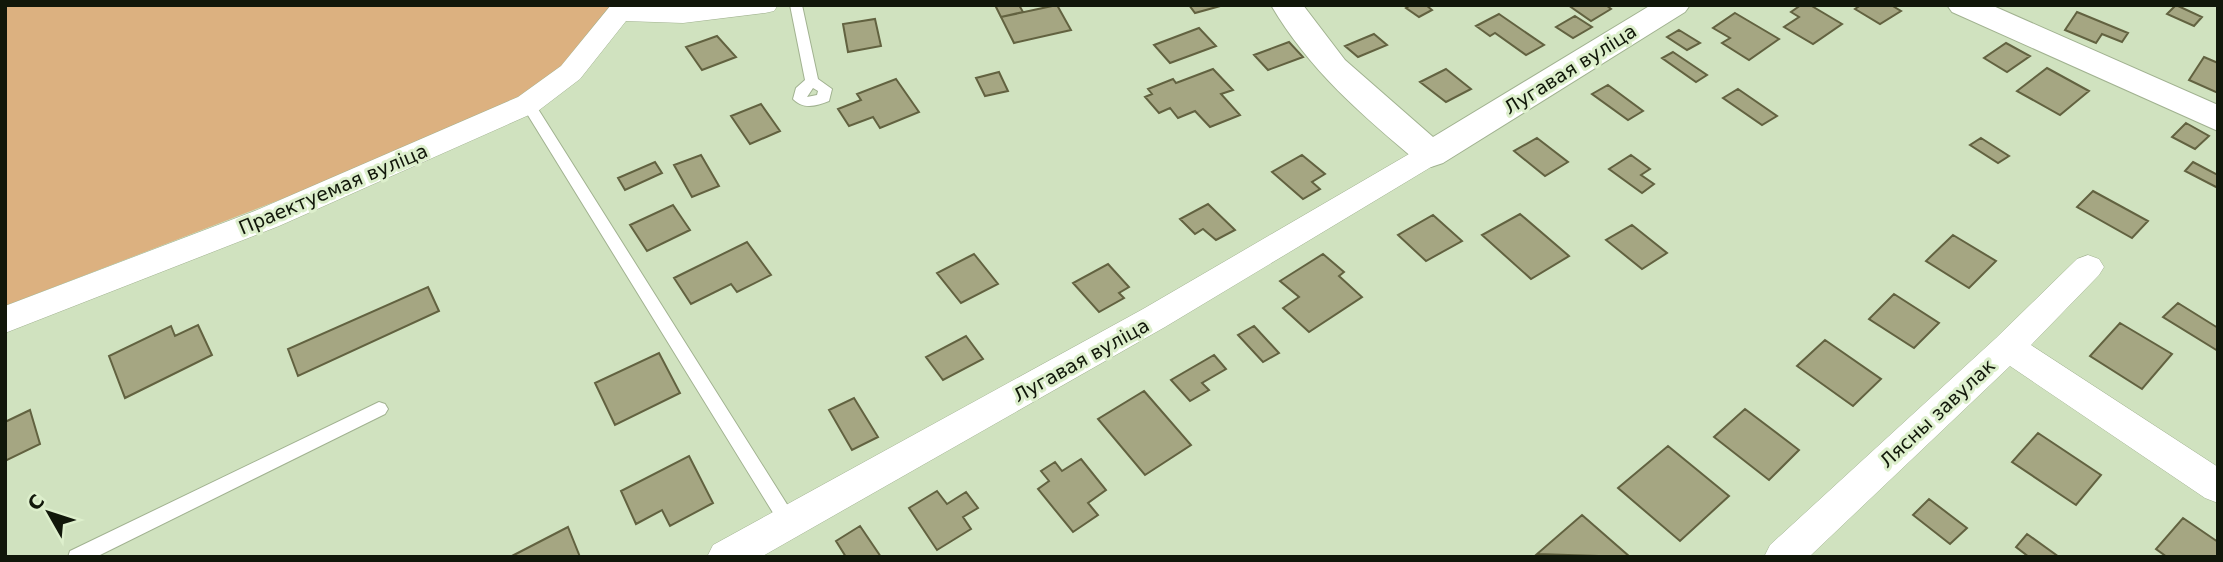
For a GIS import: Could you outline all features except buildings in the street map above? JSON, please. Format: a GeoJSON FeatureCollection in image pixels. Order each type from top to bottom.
{"type":"FeatureCollection","features":[{"type":"Feature","properties":{"kind":"street"},"geometry":{"type":"LineString","coordinates":[[621,9],[683,15],[765,5]]}},
{"type":"Feature","properties":{"kind":"street"},"geometry":{"type":"LineString","coordinates":[[1287,5],[1299,28],[1334,71],[1431,154]]}},
{"type":"Feature","properties":{"kind":"street","name":"Лугавая вуліца"},"geometry":{"type":"LineString","coordinates":[[739,554],[789,523],[1154,318],[1431,154],[1674,5]]}},
{"type":"Feature","properties":{"kind":"street"},"geometry":{"type":"LineString","coordinates":[[1963,5],[2218,119]]}},
{"type":"Feature","properties":{"kind":"street","name":"Праектуемая вуліца"},"geometry":{"type":"LineString","coordinates":[[5,320],[268,218],[528,104],[550,92],[572,74],[597,47],[621,9]]}},
{"type":"Feature","properties":{"kind":"street","name":"Лясны завулак"},"geometry":{"type":"LineString","coordinates":[[1783,557],[2008,347],[2088,267]]}},
{"type":"Feature","properties":{"kind":"street"},"geometry":{"type":"LineString","coordinates":[[2008,347],[2218,487]]}},
{"type":"Feature","properties":{"kind":"lane"},"geometry":{"type":"LineString","coordinates":[[796,5],[812,81]]}},
{"type":"Feature","properties":{"kind":"lane"},"geometry":{"type":"LineString","coordinates":[[528,104],[789,523]]}},
{"type":"Feature","properties":{"kind":"lane"},"geometry":{"type":"LineString","coordinates":[[77,557],[379,409]]}},
{"type":"Feature","properties":{"kind":"shaded area"},"geometry":{"type":"Polygon","coordinates":[[[5,5],[612,5],[589,40],[528,104],[5,306],[5,5]]]}}]}
